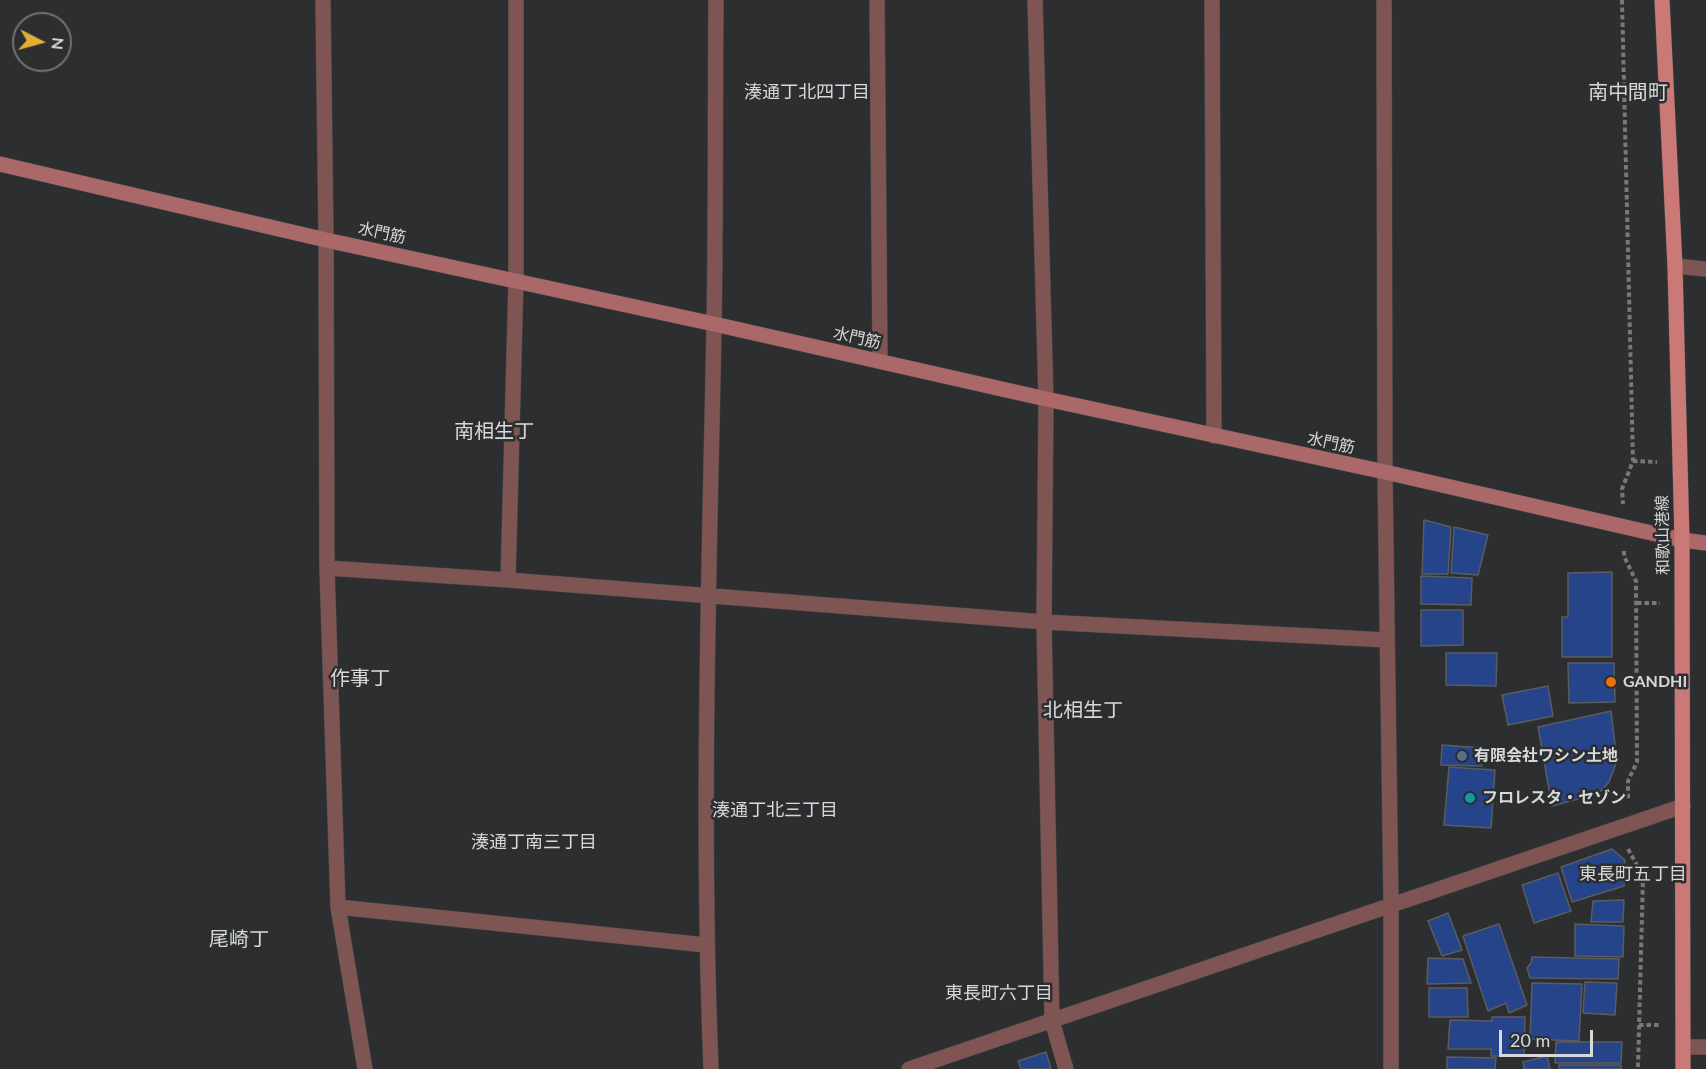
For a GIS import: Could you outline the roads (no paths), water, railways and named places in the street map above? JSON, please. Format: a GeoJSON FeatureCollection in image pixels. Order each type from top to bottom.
{"type":"FeatureCollection","features":[{"type":"Feature","properties":{"kind":"main road","name":"和歌山港線"},"geometry":{"type":"LineString","coordinates":[[1662,0],[1675,266],[1682,540],[1683,1069]]}},
{"type":"Feature","properties":{"kind":"street"},"geometry":{"type":"LineString","coordinates":[[323,0],[327,568],[338,907],[366,1069]]}},
{"type":"Feature","properties":{"kind":"street"},"geometry":{"type":"LineString","coordinates":[[508,580],[516,280],[516,0]]}},
{"type":"Feature","properties":{"kind":"street"},"geometry":{"type":"LineString","coordinates":[[711,1069],[706,945],[716,0]]}},
{"type":"Feature","properties":{"kind":"street"},"geometry":{"type":"LineString","coordinates":[[877,0],[880,362]]}},
{"type":"Feature","properties":{"kind":"street"},"geometry":{"type":"LineString","coordinates":[[1035,0],[1046,399],[1044,622],[1052,1021],[1066,1069]]}},
{"type":"Feature","properties":{"kind":"street"},"geometry":{"type":"LineString","coordinates":[[1212,0],[1214,436]]}},
{"type":"Feature","properties":{"kind":"street"},"geometry":{"type":"LineString","coordinates":[[1384,0],[1385,472],[1391,1069]]}},
{"type":"Feature","properties":{"kind":"street","name":"水門筋"},"geometry":{"type":"LineString","coordinates":[[0,164],[326,240],[1385,472],[1682,540],[1706,543]]}},
{"type":"Feature","properties":{"kind":"street"},"geometry":{"type":"LineString","coordinates":[[1675,266],[1706,269]]}},
{"type":"Feature","properties":{"kind":"street"},"geometry":{"type":"LineString","coordinates":[[327,568],[1044,622],[1387,640]]}},
{"type":"Feature","properties":{"kind":"street"},"geometry":{"type":"LineString","coordinates":[[909,1069],[1683,806]]}},
{"type":"Feature","properties":{"kind":"street"},"geometry":{"type":"LineString","coordinates":[[338,907],[706,945]]}},
{"type":"Feature","properties":{"kind":"street"},"geometry":{"type":"LineString","coordinates":[[1683,1047],[1706,1047]]}},
{"type":"Feature","properties":{"kind":"place","name":"GANDHI"},"geometry":{"type":"Point","coordinates":[1611,682]}},
{"type":"Feature","properties":{"kind":"place","name":"有限会社ワシン土地"},"geometry":{"type":"Point","coordinates":[1462,756]}},
{"type":"Feature","properties":{"kind":"place","name":"フロレスタ・セゾン"},"geometry":{"type":"Point","coordinates":[1470,798]}},
{"type":"Feature","properties":{"kind":"district","name":"湊通丁北四丁目"},"geometry":{"type":"Point","coordinates":[807,92]}},
{"type":"Feature","properties":{"kind":"district","name":"南中間町"},"geometry":{"type":"Point","coordinates":[1628,93]}},
{"type":"Feature","properties":{"kind":"district","name":"南相生丁"},"geometry":{"type":"Point","coordinates":[494,432]}},
{"type":"Feature","properties":{"kind":"district","name":"作事丁"},"geometry":{"type":"Point","coordinates":[360,679]}},
{"type":"Feature","properties":{"kind":"district","name":"北相生丁"},"geometry":{"type":"Point","coordinates":[1083,711]}},
{"type":"Feature","properties":{"kind":"district","name":"湊通丁北三丁目"},"geometry":{"type":"Point","coordinates":[775,810]}},
{"type":"Feature","properties":{"kind":"district","name":"湊通丁南三丁目"},"geometry":{"type":"Point","coordinates":[534,842]}},
{"type":"Feature","properties":{"kind":"district","name":"東長町五丁目"},"geometry":{"type":"Point","coordinates":[1633,874]}},
{"type":"Feature","properties":{"kind":"district","name":"尾崎丁"},"geometry":{"type":"Point","coordinates":[239,940]}},
{"type":"Feature","properties":{"kind":"district","name":"東長町六丁目"},"geometry":{"type":"Point","coordinates":[999,993]}}]}
